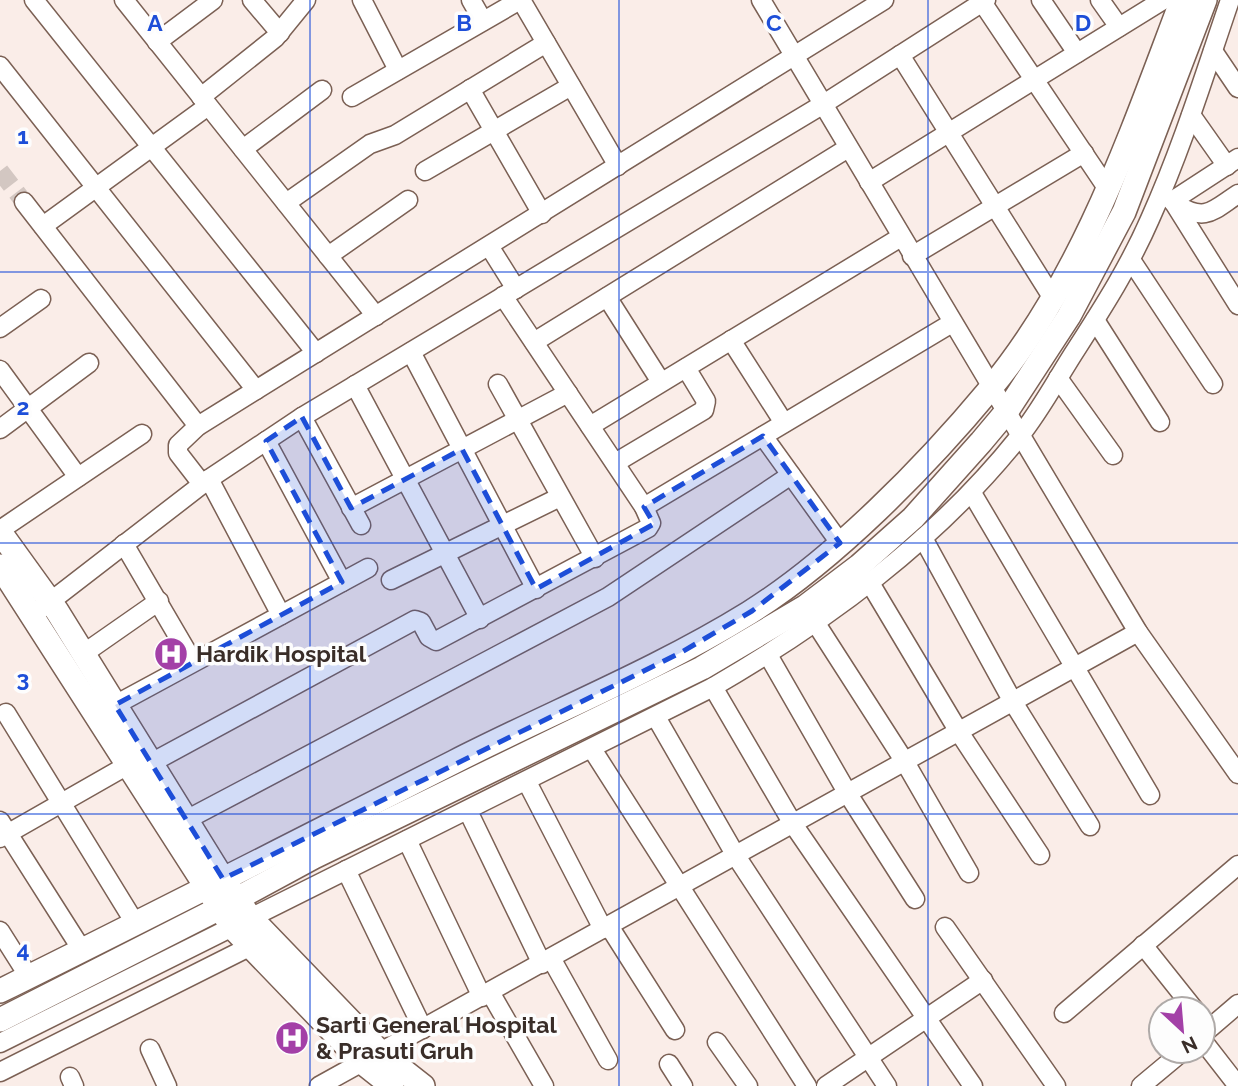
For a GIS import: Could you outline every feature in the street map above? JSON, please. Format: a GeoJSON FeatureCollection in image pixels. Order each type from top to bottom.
{"type":"FeatureCollection","features":[{"type":"Feature","properties":{"kind":"street"},"geometry":{"type":"LineString","coordinates":[[34,0],[316,353]]}},
{"type":"Feature","properties":{"kind":"street"},"geometry":{"type":"LineString","coordinates":[[124,0],[376,316]]}},
{"type":"Feature","properties":{"kind":"street"},"geometry":{"type":"LineString","coordinates":[[157,42],[213,0]]}},
{"type":"Feature","properties":{"kind":"street"},"geometry":{"type":"LineString","coordinates":[[253,0],[280,33]]}},
{"type":"Feature","properties":{"kind":"street"},"geometry":{"type":"LineString","coordinates":[[43,226],[151,147],[280,33],[306,0]]}},
{"type":"Feature","properties":{"kind":"street"},"geometry":{"type":"LineString","coordinates":[[362,0],[398,70]]}},
{"type":"Feature","properties":{"kind":"street"},"geometry":{"type":"LineString","coordinates":[[471,0],[483,21]]}},
{"type":"Feature","properties":{"kind":"street"},"geometry":{"type":"LineString","coordinates":[[352,97],[520,0],[618,166]]}},
{"type":"Feature","properties":{"kind":"street"},"geometry":{"type":"LineString","coordinates":[[761,0],[1138,632],[1238,774]]}},
{"type":"Feature","properties":{"kind":"street"},"geometry":{"type":"LineString","coordinates":[[1041,0],[1077,53]]}},
{"type":"Feature","properties":{"kind":"street"},"geometry":{"type":"LineString","coordinates":[[1100,0],[1119,27]]}},
{"type":"Feature","properties":{"kind":"street"},"geometry":{"type":"LineString","coordinates":[[869,182],[1163,0]]}},
{"type":"Feature","properties":{"kind":"street"},"geometry":{"type":"LineString","coordinates":[[0,991],[487,745],[680,653],[752,611],[840,543],[923,463],[992,387],[1052,297],[1083,243],[1182,0]]}},
{"type":"Feature","properties":{"kind":"street"},"geometry":{"type":"LineString","coordinates":[[0,1043],[234,913],[314,857],[702,668],[805,607],[859,566],[913,518],[1007,411],[1090,280],[1124,212],[1205,0]]}},
{"type":"Feature","properties":{"kind":"street"},"geometry":{"type":"LineString","coordinates":[[0,1020],[234,913],[346,870],[527,782],[713,687],[768,655],[870,583],[972,493],[1022,434],[1058,378],[1169,200],[1191,115],[1231,0],[1238,8]]}},
{"type":"Feature","properties":{"kind":"street"},"geometry":{"type":"LineString","coordinates":[[42,608],[206,482],[302,416],[822,105],[984,1],[1107,188]]}},
{"type":"Feature","properties":{"kind":"street"},"geometry":{"type":"LineString","coordinates":[[281,615],[206,482],[178,453],[177,445],[198,426],[795,57],[876,2]]}},
{"type":"Feature","properties":{"kind":"street"},"geometry":{"type":"LineString","coordinates":[[286,204],[370,144],[395,135],[546,43]]}},
{"type":"Feature","properties":{"kind":"street"},"geometry":{"type":"LineString","coordinates":[[1213,51],[1238,88]]}},
{"type":"Feature","properties":{"kind":"street"},"geometry":{"type":"LineString","coordinates":[[900,55],[1052,297]]}},
{"type":"Feature","properties":{"kind":"street"},"geometry":{"type":"LineString","coordinates":[[0,66],[256,390]]}},
{"type":"Feature","properties":{"kind":"street"},"geometry":{"type":"LineString","coordinates":[[425,171],[571,86]]}},
{"type":"Feature","properties":{"kind":"street"},"geometry":{"type":"LineString","coordinates":[[470,89],[542,214]]}},
{"type":"Feature","properties":{"kind":"street"},"geometry":{"type":"LineString","coordinates":[[243,149],[322,90]]}},
{"type":"Feature","properties":{"kind":"street"},"geometry":{"type":"LineString","coordinates":[[1169,200],[1232,162],[1191,115]]}},
{"type":"Feature","properties":{"kind":"street"},"geometry":{"type":"LineString","coordinates":[[534,342],[848,148]]}},
{"type":"Feature","properties":{"kind":"street"},"geometry":{"type":"LineString","coordinates":[[912,256],[1084,153]]}},
{"type":"Feature","properties":{"kind":"street"},"geometry":{"type":"LineString","coordinates":[[1169,200],[1195,216],[1204,215],[1238,194]]}},
{"type":"Feature","properties":{"kind":"street"},"geometry":{"type":"LineString","coordinates":[[328,256],[408,200]]}},
{"type":"Feature","properties":{"kind":"street"},"geometry":{"type":"LineString","coordinates":[[1169,200],[1238,305]]}},
{"type":"Feature","properties":{"kind":"street"},"geometry":{"type":"LineString","coordinates":[[24,202],[198,426]]}},
{"type":"Feature","properties":{"kind":"street"},"geometry":{"type":"LineString","coordinates":[[590,426],[901,237]]}},
{"type":"Feature","properties":{"kind":"street"},"geometry":{"type":"LineString","coordinates":[[151,763],[415,620],[421,622],[429,637],[436,640],[648,528],[651,523],[644,507],[534,342],[489,246]]}},
{"type":"Feature","properties":{"kind":"street"},"geometry":{"type":"LineString","coordinates":[[1131,260],[1213,384]]}},
{"type":"Feature","properties":{"kind":"street"},"geometry":{"type":"LineString","coordinates":[[607,297],[661,382]]}},
{"type":"Feature","properties":{"kind":"street"},"geometry":{"type":"LineString","coordinates":[[0,328],[41,299]]}},
{"type":"Feature","properties":{"kind":"street"},"geometry":{"type":"LineString","coordinates":[[1095,320],[1160,422]]}},
{"type":"Feature","properties":{"kind":"street"},"geometry":{"type":"LineString","coordinates":[[644,507],[952,323]]}},
{"type":"Feature","properties":{"kind":"street"},"geometry":{"type":"LineString","coordinates":[[732,340],[783,424]]}},
{"type":"Feature","properties":{"kind":"street"},"geometry":{"type":"LineString","coordinates":[[411,352],[536,589]]}},
{"type":"Feature","properties":{"kind":"street"},"geometry":{"type":"LineString","coordinates":[[0,429],[89,363]]}},
{"type":"Feature","properties":{"kind":"street"},"geometry":{"type":"LineString","coordinates":[[615,463],[704,410],[706,401],[685,368]]}},
{"type":"Feature","properties":{"kind":"street"},"geometry":{"type":"LineString","coordinates":[[0,370],[78,477]]}},
{"type":"Feature","properties":{"kind":"street"},"geometry":{"type":"LineString","coordinates":[[1058,378],[1112,455]]}},
{"type":"Feature","properties":{"kind":"street"},"geometry":{"type":"LineString","coordinates":[[498,384],[595,558]]}},
{"type":"Feature","properties":{"kind":"street"},"geometry":{"type":"LineString","coordinates":[[355,385],[480,619]]}},
{"type":"Feature","properties":{"kind":"street"},"geometry":{"type":"LineString","coordinates":[[351,508],[568,393]]}},
{"type":"Feature","properties":{"kind":"street"},"geometry":{"type":"LineString","coordinates":[[302,416],[361,525]]}},
{"type":"Feature","properties":{"kind":"street"},"geometry":{"type":"LineString","coordinates":[[142,434],[0,531],[128,765],[234,913],[372,1058],[392,1086]]}},
{"type":"Feature","properties":{"kind":"street"},"geometry":{"type":"LineString","coordinates":[[763,436],[840,543]]}},
{"type":"Feature","properties":{"kind":"street"},"geometry":{"type":"LineString","coordinates":[[266,441],[342,582]]}},
{"type":"Feature","properties":{"kind":"street"},"geometry":{"type":"LineString","coordinates":[[186,820],[619,590],[792,475]]}},
{"type":"Feature","properties":{"kind":"street"},"geometry":{"type":"LineString","coordinates":[[972,493],[1150,795]]}},
{"type":"Feature","properties":{"kind":"street"},"geometry":{"type":"LineString","coordinates":[[391,580],[561,496]]}},
{"type":"Feature","properties":{"kind":"street"},"geometry":{"type":"LineString","coordinates":[[923,538],[1013,702],[1090,826]]}},
{"type":"Feature","properties":{"kind":"street"},"geometry":{"type":"LineString","coordinates":[[124,544],[193,662]]}},
{"type":"Feature","properties":{"kind":"street"},"geometry":{"type":"LineString","coordinates":[[0,566],[83,654],[186,820],[214,884]]}},
{"type":"Feature","properties":{"kind":"street"},"geometry":{"type":"LineString","coordinates":[[115,705],[368,568]]}},
{"type":"Feature","properties":{"kind":"street"},"geometry":{"type":"LineString","coordinates":[[870,583],[959,732],[1040,855]]}},
{"type":"Feature","properties":{"kind":"street"},"geometry":{"type":"LineString","coordinates":[[83,654],[159,601]]}},
{"type":"Feature","properties":{"kind":"street"},"geometry":{"type":"LineString","coordinates":[[815,622],[905,762],[969,873]]}},
{"type":"Feature","properties":{"kind":"street"},"geometry":{"type":"LineString","coordinates":[[321,1085],[1138,632]]}},
{"type":"Feature","properties":{"kind":"street"},"geometry":{"type":"LineString","coordinates":[[768,655],[848,794],[915,899]]}},
{"type":"Feature","properties":{"kind":"street"},"geometry":{"type":"LineString","coordinates":[[713,687],[793,824],[973,1086]]}},
{"type":"Feature","properties":{"kind":"street"},"geometry":{"type":"LineString","coordinates":[[6,712],[135,923]]}},
{"type":"Feature","properties":{"kind":"street"},"geometry":{"type":"LineString","coordinates":[[656,717],[736,856],[887,1086]]}},
{"type":"Feature","properties":{"kind":"street"},"geometry":{"type":"LineString","coordinates":[[592,749],[807,1086]]}},
{"type":"Feature","properties":{"kind":"street"},"geometry":{"type":"LineString","coordinates":[[82,950],[3,831],[61,803],[128,765]]}},
{"type":"Feature","properties":{"kind":"street"},"geometry":{"type":"LineString","coordinates":[[527,782],[606,928],[675,1030]]}},
{"type":"Feature","properties":{"kind":"street"},"geometry":{"type":"LineString","coordinates":[[468,811],[546,961],[608,1060]]}},
{"type":"Feature","properties":{"kind":"street"},"geometry":{"type":"LineString","coordinates":[[407,840],[486,994],[544,1086]]}},
{"type":"Feature","properties":{"kind":"street"},"geometry":{"type":"LineString","coordinates":[[1064,1013],[1238,865]]}},
{"type":"Feature","properties":{"kind":"street"},"geometry":{"type":"LineString","coordinates":[[346,870],[423,1029]]}},
{"type":"Feature","properties":{"kind":"street"},"geometry":{"type":"LineString","coordinates":[[234,913],[249,947],[372,1058],[423,1086]]}},
{"type":"Feature","properties":{"kind":"street"},"geometry":{"type":"LineString","coordinates":[[945,927],[1056,1086]]}},
{"type":"Feature","properties":{"kind":"street"},"geometry":{"type":"LineString","coordinates":[[0,931],[29,976]]}},
{"type":"Feature","properties":{"kind":"street"},"geometry":{"type":"LineString","coordinates":[[1143,944],[1183,995]]}},
{"type":"Feature","properties":{"kind":"street"},"geometry":{"type":"LineString","coordinates":[[0,1072],[249,947]]}},
{"type":"Feature","properties":{"kind":"street"},"geometry":{"type":"LineString","coordinates":[[826,1086],[983,980]]}},
{"type":"Feature","properties":{"kind":"street"},"geometry":{"type":"LineString","coordinates":[[1217,1021],[1238,1004]]}},
{"type":"Feature","properties":{"kind":"street"},"geometry":{"type":"LineString","coordinates":[[717,1042],[748,1086]]}},
{"type":"Feature","properties":{"kind":"street"},"geometry":{"type":"LineString","coordinates":[[150,1049],[167,1086]]}},
{"type":"Feature","properties":{"kind":"street"},"geometry":{"type":"LineString","coordinates":[[1217,1052],[1238,1086]]}},
{"type":"Feature","properties":{"kind":"street"},"geometry":{"type":"LineString","coordinates":[[669,1064],[683,1086]]}},
{"type":"Feature","properties":{"kind":"street"},"geometry":{"type":"LineString","coordinates":[[1141,1086],[1166,1065]]}},
{"type":"Feature","properties":{"kind":"highlighted area"},"geometry":{"type":"Polygon","coordinates":[[[302,417],[351,508],[462,449],[536,589],[654,524],[644,507],[763,436],[840,543],[752,611],[680,653],[223,879],[115,705],[342,582],[266,441],[302,417]]]}},
{"type":"Feature","properties":{"kind":"tunnel"},"geometry":{"type":"LineString","coordinates":[[0,171],[24,202]]}},
{"type":"Feature","properties":{"kind":"place","name":"Hardik Hospital"},"geometry":{"type":"Point","coordinates":[171,654]}},
{"type":"Feature","properties":{"kind":"place","name":"Sarti General Hospital & Prasuti Gruh"},"geometry":{"type":"Point","coordinates":[292,1038]}}]}
